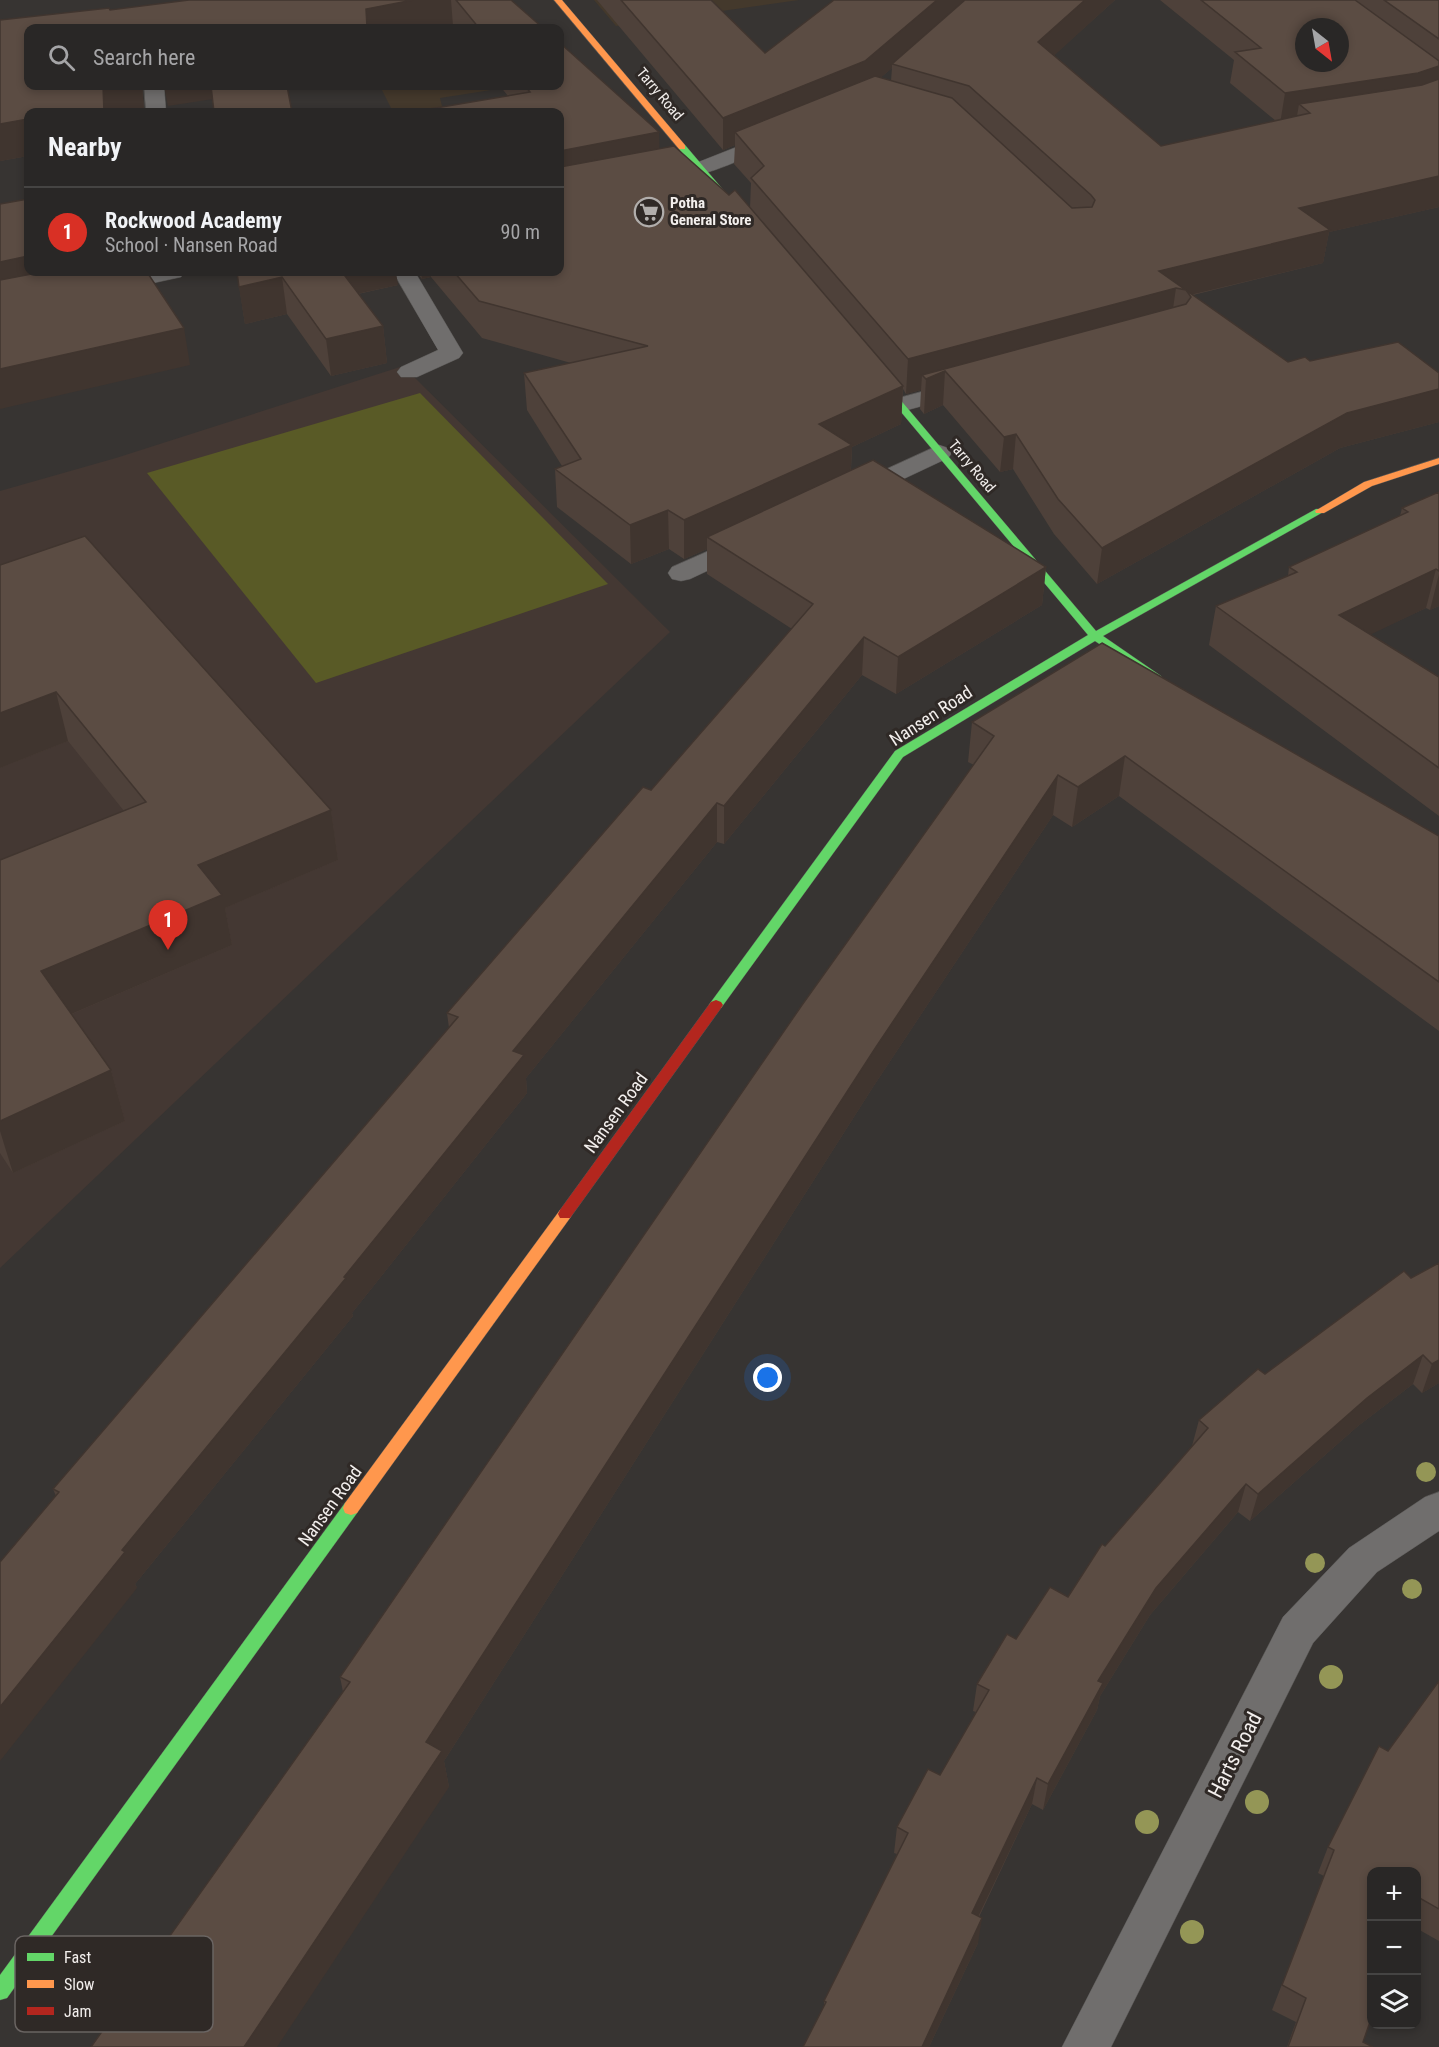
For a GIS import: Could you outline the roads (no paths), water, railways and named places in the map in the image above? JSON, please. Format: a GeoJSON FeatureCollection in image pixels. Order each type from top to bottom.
{"type":"FeatureCollection","features":[{"type":"Feature","properties":{"kind":"street","name":"Tarry Road"},"geometry":{"type":"LineString","coordinates":[[558,0],[739,214]]}},
{"type":"Feature","properties":{"kind":"street"},"geometry":{"type":"LineString","coordinates":[[154,90],[156,108]]}},
{"type":"Feature","properties":{"kind":"street"},"geometry":{"type":"LineString","coordinates":[[642,179],[700,168],[797,129]]}},
{"type":"Feature","properties":{"kind":"street"},"geometry":{"type":"LineString","coordinates":[[90,290],[152,276]]}},
{"type":"Feature","properties":{"kind":"street"},"geometry":{"type":"LineString","coordinates":[[406,276],[451,353],[409,372]]}},
{"type":"Feature","properties":{"kind":"street","name":"Tarry Road"},"geometry":{"type":"LineString","coordinates":[[862,360],[1095,636],[1174,689]]}},
{"type":"Feature","properties":{"kind":"street"},"geometry":{"type":"LineString","coordinates":[[900,405],[991,380]]}},
{"type":"Feature","properties":{"kind":"street"},"geometry":{"type":"LineString","coordinates":[[832,503],[939,453]]}},
{"type":"Feature","properties":{"kind":"street","name":"Nansen Road"},"geometry":{"type":"LineString","coordinates":[[39,1936],[899,754],[1095,636],[1368,484],[1439,461]]}},
{"type":"Feature","properties":{"kind":"street"},"geometry":{"type":"LineString","coordinates":[[681,573],[767,533]]}},
{"type":"Feature","properties":{"kind":"street","name":"Harts Road"},"geometry":{"type":"LineString","coordinates":[[1086,2047],[1298,1630],[1363,1560],[1439,1509]]}},
{"type":"Feature","properties":{"kind":"street","name":"Nansen Road"},"geometry":{"type":"LineString","coordinates":[[0,1990],[15,1969]]}},
{"type":"Feature","properties":{"kind":"place","name":"Potha General Store"},"geometry":{"type":"Point","coordinates":[649,212]}},
{"type":"Feature","properties":{"kind":"place","name":"Rockwood Academy"},"geometry":{"type":"Point","coordinates":[168,950]}}]}
